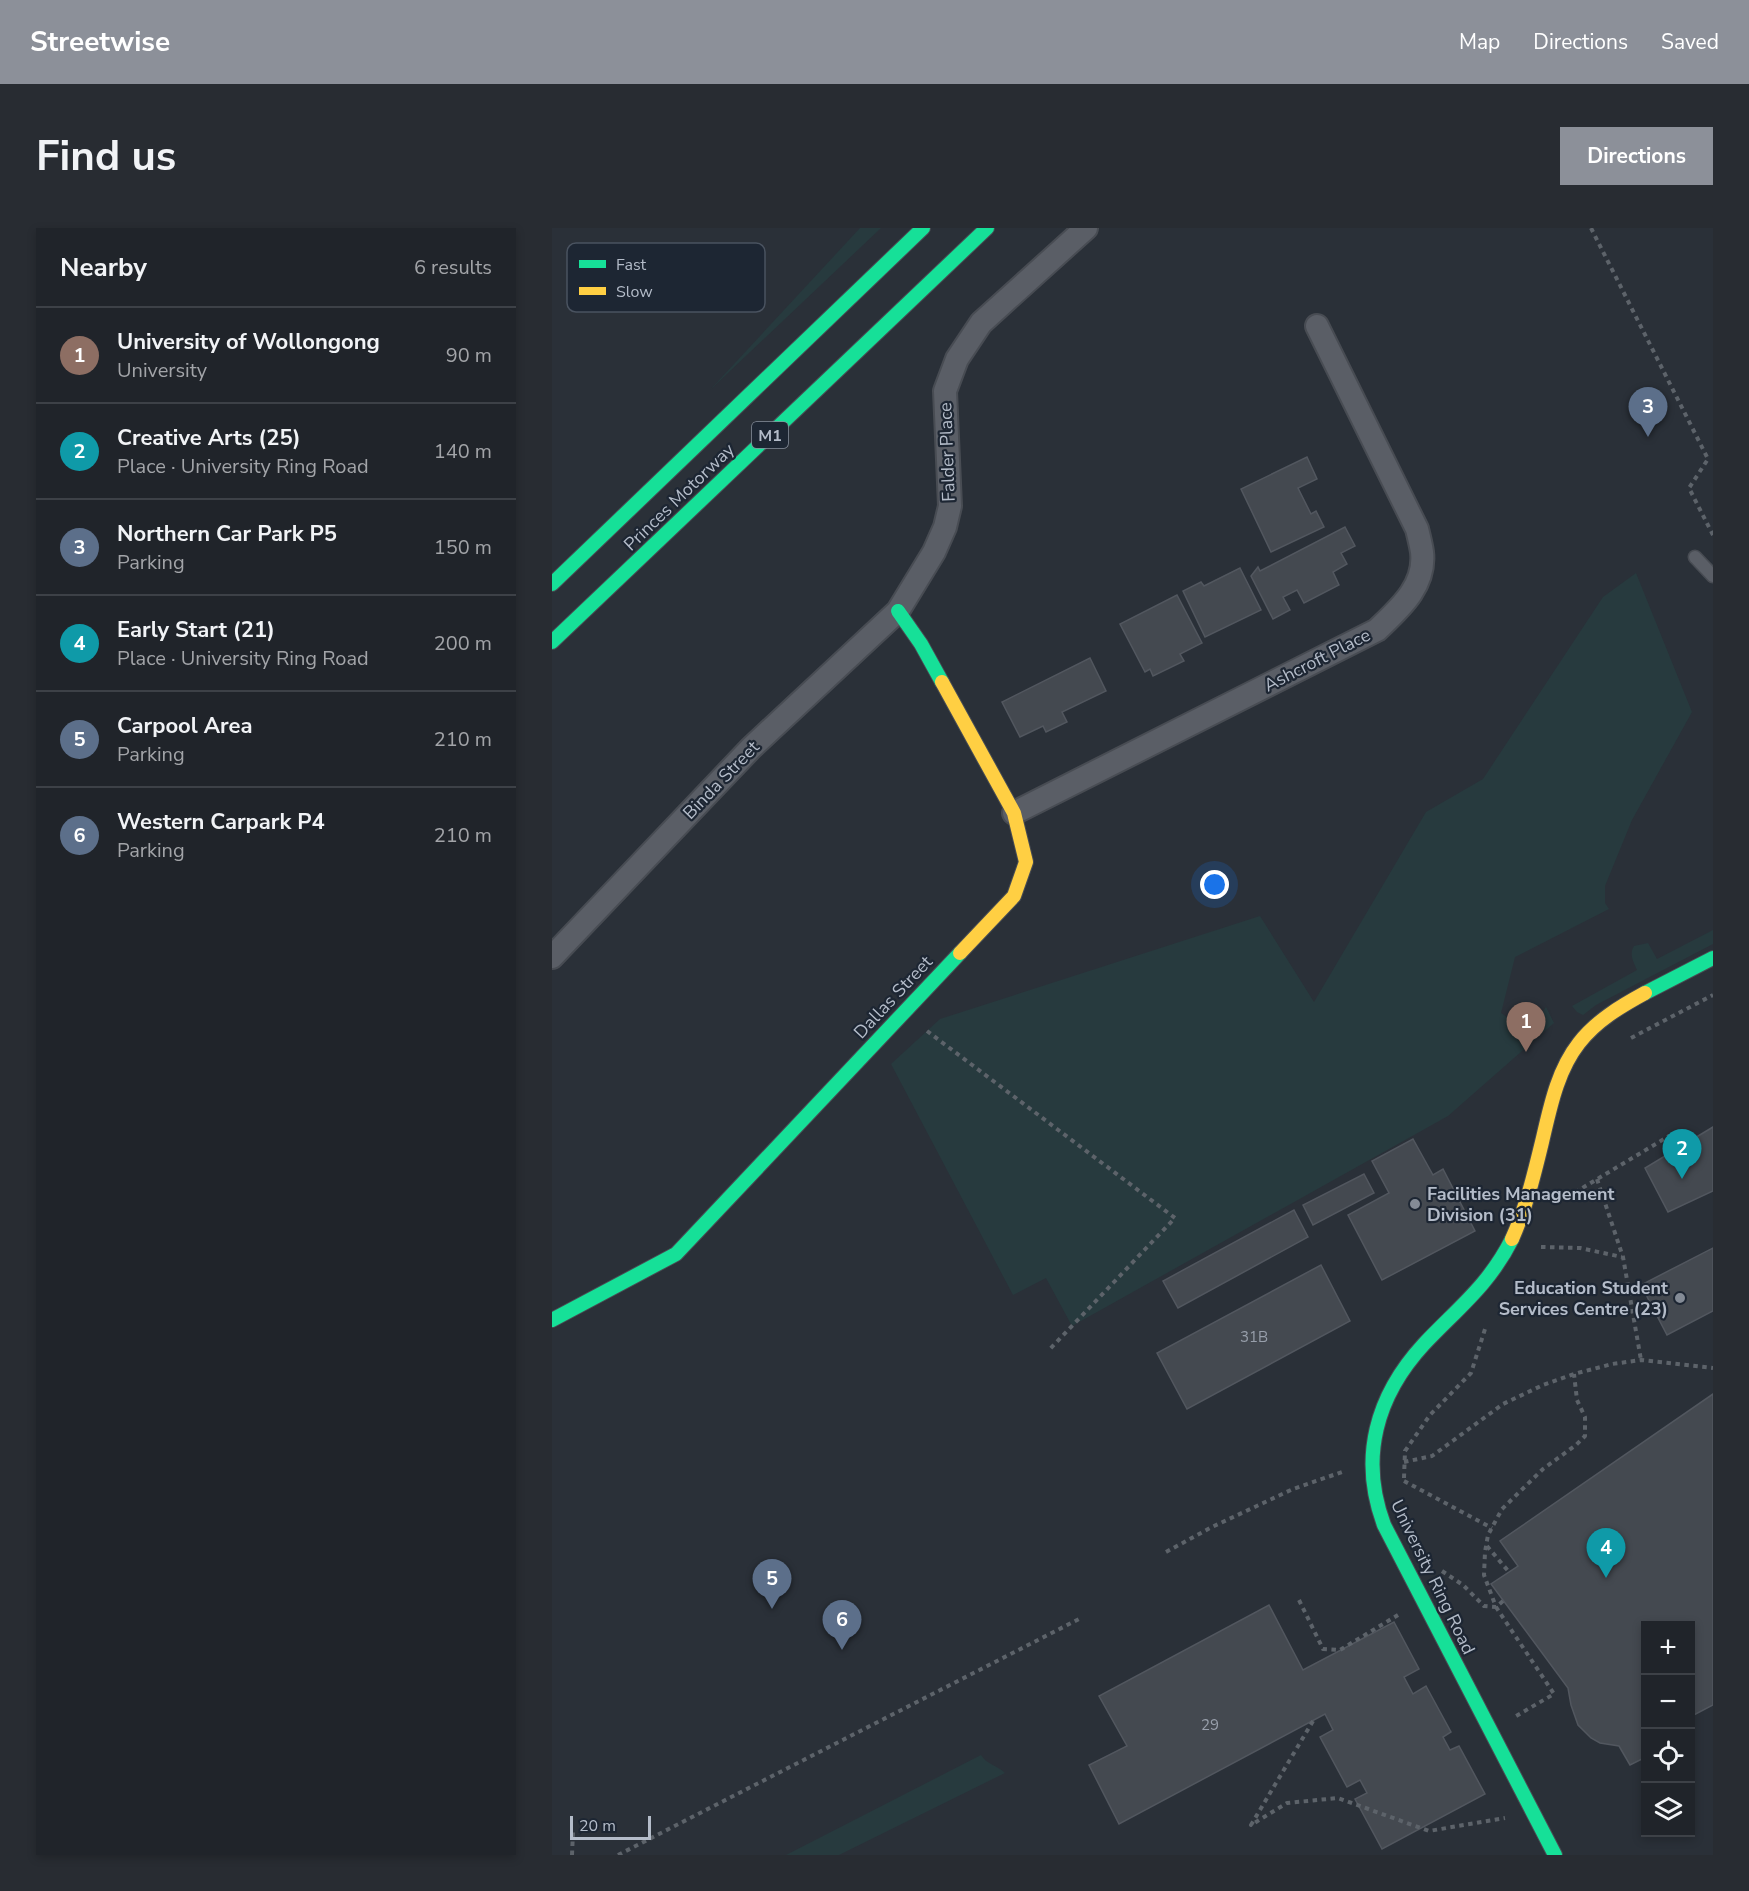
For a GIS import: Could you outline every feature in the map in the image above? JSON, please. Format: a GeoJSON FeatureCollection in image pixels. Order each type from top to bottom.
{"type":"FeatureCollection","features":[{"type":"Feature","properties":{"kind":"main road","name":"Princes Motorway"},"geometry":{"type":"LineString","coordinates":[[552,584],[923,228]]}},
{"type":"Feature","properties":{"kind":"main road","name":"Princes Motorway"},"geometry":{"type":"LineString","coordinates":[[552,642],[987,228]]}},
{"type":"Feature","properties":{"kind":"main road","name":"Dallas Street"},"geometry":{"type":"LineString","coordinates":[[552,1320],[676,1254],[1014,896],[1026,862],[1014,813],[921,644],[898,611]]}},
{"type":"Feature","properties":{"kind":"main road","name":"University Ring Road"},"geometry":{"type":"LineString","coordinates":[[1555,1855],[1384,1525],[1374,1497],[1373,1447],[1384,1403],[1401,1372],[1434,1334],[1473,1296],[1505,1253],[1528,1198],[1557,1081],[1571,1054],[1605,1017],[1713,958]]}},
{"type":"Feature","properties":{"kind":"street","name":"Falder Place"},"geometry":{"type":"LineString","coordinates":[[898,611],[934,552],[945,527],[950,506],[945,391],[957,359],[981,323],[1086,228]]}},
{"type":"Feature","properties":{"kind":"street","name":"Ashcroft Place"},"geometry":{"type":"LineString","coordinates":[[1014,813],[1377,630],[1403,606],[1419,582],[1423,554],[1417,529],[1317,326]]}},
{"type":"Feature","properties":{"kind":"street","name":"Binda Street"},"geometry":{"type":"LineString","coordinates":[[552,957],[751,748],[898,611]]}},
{"type":"Feature","properties":{"kind":"lane"},"geometry":{"type":"LineString","coordinates":[[1695,557],[1713,576]]}},
{"type":"Feature","properties":{"kind":"path"},"geometry":{"type":"LineString","coordinates":[[1591,228],[1708,459],[1689,488],[1713,536]]}},
{"type":"Feature","properties":{"kind":"path"},"geometry":{"type":"LineString","coordinates":[[1626,1041],[1713,995]]}},
{"type":"Feature","properties":{"kind":"path"},"geometry":{"type":"LineString","coordinates":[[927,1031],[1174,1218],[1049,1350]]}},
{"type":"Feature","properties":{"kind":"path"},"geometry":{"type":"LineString","coordinates":[[1574,1193],[1670,1136],[1677,1149]]}},
{"type":"Feature","properties":{"kind":"path"},"geometry":{"type":"LineString","coordinates":[[1597,1179],[1623,1257],[1641,1360]]}},
{"type":"Feature","properties":{"kind":"path"},"geometry":{"type":"LineString","coordinates":[[1539,1247],[1580,1248],[1623,1257]]}},
{"type":"Feature","properties":{"kind":"path"},"geometry":{"type":"LineString","coordinates":[[1404,1462],[1432,1456],[1503,1404],[1543,1385],[1574,1374],[1612,1364],[1641,1360],[1711,1366]]}},
{"type":"Feature","properties":{"kind":"path"},"geometry":{"type":"LineString","coordinates":[[1513,1718],[1554,1694],[1496,1606],[1484,1575],[1486,1546],[1488,1535],[1502,1509],[1543,1469],[1586,1436],[1585,1417],[1577,1400],[1574,1374]]}},
{"type":"Feature","properties":{"kind":"path"},"geometry":{"type":"LineString","coordinates":[[1166,1552],[1212,1527],[1293,1489],[1343,1472]]}},
{"type":"Feature","properties":{"kind":"path"},"geometry":{"type":"LineString","coordinates":[[1404,1481],[1492,1528]]}},
{"type":"Feature","properties":{"kind":"path"},"geometry":{"type":"LineString","coordinates":[[1486,1546],[1509,1572]]}},
{"type":"Feature","properties":{"kind":"path"},"geometry":{"type":"LineString","coordinates":[[1438,1570],[1447,1573],[1463,1585],[1484,1606],[1496,1606],[1503,1601]]}},
{"type":"Feature","properties":{"kind":"path"},"geometry":{"type":"LineString","coordinates":[[1299,1600],[1323,1649],[1340,1650],[1404,1612]]}},
{"type":"Feature","properties":{"kind":"path"},"geometry":{"type":"LineString","coordinates":[[618,1855],[1079,1620]]}},
{"type":"Feature","properties":{"kind":"path"},"geometry":{"type":"LineString","coordinates":[[1313,1721],[1251,1825],[1287,1803],[1338,1798],[1429,1831],[1515,1816]]}},
{"type":"Feature","properties":{"kind":"path"},"geometry":{"type":"LineString","coordinates":[[572,1855],[573,1832]]}},
{"type":"Feature","properties":{"kind":"green space"},"geometry":{"type":"Polygon","coordinates":[[[860,228],[881,228],[710,390],[860,228]]]}},
{"type":"Feature","properties":{"kind":"green space"},"geometry":{"type":"Polygon","coordinates":[[[1636,573],[1692,712],[1632,820],[1605,886],[1605,903],[1609,909],[1515,957],[1501,1013],[1528,1032],[1546,1007],[1554,1023],[1448,1116],[1072,1326],[1046,1278],[1013,1295],[891,1064],[940,1019],[1260,916],[1314,1002],[1426,812],[1483,779],[1603,597],[1636,573]]]}},
{"type":"Feature","properties":{"kind":"green space"},"geometry":{"type":"Polygon","coordinates":[[[1713,930],[1713,944],[1596,1005],[1583,1015],[1572,1006],[1637,970],[1632,955],[1634,946],[1648,943],[1657,959],[1713,930]]]}},
{"type":"Feature","properties":{"kind":"green space"},"geometry":{"type":"Polygon","coordinates":[[[981,1755],[1005,1773],[839,1855],[786,1855],[981,1755]]]}},
{"type":"Feature","properties":{"kind":"building"},"geometry":{"type":"Polygon","coordinates":[[[1307,457],[1317,479],[1298,488],[1311,514],[1316,511],[1324,527],[1271,552],[1241,489],[1307,457]]]}},
{"type":"Feature","properties":{"kind":"building"},"geometry":{"type":"Polygon","coordinates":[[[1345,527],[1355,546],[1341,553],[1347,564],[1333,572],[1339,585],[1304,603],[1297,590],[1283,597],[1290,610],[1273,619],[1251,576],[1258,567],[1260,571],[1345,527]]]}},
{"type":"Feature","properties":{"kind":"building"},"geometry":{"type":"Polygon","coordinates":[[[1240,568],[1261,610],[1205,637],[1183,591],[1201,582],[1204,586],[1240,568]]]}},
{"type":"Feature","properties":{"kind":"building"},"geometry":{"type":"Polygon","coordinates":[[[1177,595],[1202,643],[1180,654],[1184,661],[1153,676],[1150,669],[1145,672],[1120,624],[1177,595]]]}},
{"type":"Feature","properties":{"kind":"building"},"geometry":{"type":"Polygon","coordinates":[[[1090,658],[1106,691],[1062,712],[1067,722],[1046,732],[1043,726],[1020,737],[1002,702],[1090,658]]]}},
{"type":"Feature","properties":{"kind":"building"},"geometry":{"type":"Polygon","coordinates":[[[1713,1127],[1713,1191],[1668,1212],[1645,1168],[1713,1127]]]}},
{"type":"Feature","properties":{"kind":"building","name":"Facilities Management Division (31)"},"geometry":{"type":"Polygon","coordinates":[[[1413,1139],[1433,1175],[1443,1169],[1475,1231],[1382,1280],[1348,1215],[1389,1193],[1372,1161],[1413,1139]]]}},
{"type":"Feature","properties":{"kind":"building","name":"Facilities Management Division (31)"},"geometry":{"type":"Polygon","coordinates":[[[1364,1174],[1374,1193],[1313,1225],[1303,1205],[1364,1174]]]}},
{"type":"Feature","properties":{"kind":"building"},"geometry":{"type":"Polygon","coordinates":[[[1294,1210],[1308,1237],[1178,1308],[1163,1281],[1294,1210]]]}},
{"type":"Feature","properties":{"kind":"building","name":"Education Student Services Centre (23)"},"geometry":{"type":"Polygon","coordinates":[[[1713,1248],[1713,1311],[1667,1335],[1641,1285],[1713,1248]]]}},
{"type":"Feature","properties":{"kind":"building"},"geometry":{"type":"Polygon","coordinates":[[[1321,1265],[1350,1321],[1187,1409],[1157,1353],[1321,1265]]]}},
{"type":"Feature","properties":{"kind":"building"},"geometry":{"type":"Polygon","coordinates":[[[1713,1394],[1713,1705],[1695,1714],[1695,1621],[1641,1621],[1641,1760],[1630,1765],[1619,1746],[1600,1743],[1591,1738],[1578,1725],[1568,1688],[1491,1584],[1518,1566],[1500,1541],[1713,1394]]]}},
{"type":"Feature","properties":{"kind":"building"},"geometry":{"type":"Polygon","coordinates":[[[1269,1605],[1303,1670],[1394,1622],[1419,1669],[1404,1677],[1413,1694],[1426,1686],[1451,1732],[1443,1737],[1450,1750],[1459,1746],[1485,1794],[1382,1849],[1355,1799],[1367,1793],[1360,1780],[1347,1787],[1320,1737],[1333,1730],[1325,1714],[1119,1824],[1089,1765],[1127,1746],[1099,1696],[1269,1605]]]}},
{"type":"Feature","properties":{"kind":"traffic: fast"},"geometry":{"type":"LineString","coordinates":[[552,584],[923,228]]}},
{"type":"Feature","properties":{"kind":"traffic: fast"},"geometry":{"type":"LineString","coordinates":[[552,642],[987,228]]}},
{"type":"Feature","properties":{"kind":"traffic: fast"},"geometry":{"type":"LineString","coordinates":[[898,611],[921,644],[942,682]]}},
{"type":"Feature","properties":{"kind":"traffic: fast"},"geometry":{"type":"LineString","coordinates":[[552,1320],[676,1254],[960,953]]}},
{"type":"Feature","properties":{"kind":"traffic: fast"},"geometry":{"type":"LineString","coordinates":[[1645,993],[1713,958]]}},
{"type":"Feature","properties":{"kind":"traffic: fast"},"geometry":{"type":"LineString","coordinates":[[1512,1239],[1483,1283],[1424,1344],[1407,1364],[1394,1385],[1377,1429],[1373,1452],[1373,1476],[1384,1525],[1555,1855]]}},
{"type":"Feature","properties":{"kind":"traffic: slow"},"geometry":{"type":"LineString","coordinates":[[942,682],[1014,813],[1026,862],[1014,896],[960,953]]}},
{"type":"Feature","properties":{"kind":"traffic: slow"},"geometry":{"type":"LineString","coordinates":[[1512,1239],[1536,1167],[1551,1103],[1571,1054],[1601,1021],[1645,993]]}},
{"type":"Feature","properties":{"kind":"place","name":"Northern Car Park P5"},"geometry":{"type":"Point","coordinates":[1648,437]}},
{"type":"Feature","properties":{"kind":"place","name":"University of Wollongong"},"geometry":{"type":"Point","coordinates":[1526,1052]}},
{"type":"Feature","properties":{"kind":"place","name":"Creative Arts (25)"},"geometry":{"type":"Point","coordinates":[1682,1179]}},
{"type":"Feature","properties":{"kind":"place","name":"Facilities Management Division (31)"},"geometry":{"type":"Point","coordinates":[1415,1204]}},
{"type":"Feature","properties":{"kind":"place","name":"Education Student Services Centre (23)"},"geometry":{"type":"Point","coordinates":[1680,1298]}},
{"type":"Feature","properties":{"kind":"place","name":"Early Start (21)"},"geometry":{"type":"Point","coordinates":[1606,1578]}},
{"type":"Feature","properties":{"kind":"place","name":"Carpool Area"},"geometry":{"type":"Point","coordinates":[772,1609]}},
{"type":"Feature","properties":{"kind":"place","name":"Western Carpark P4"},"geometry":{"type":"Point","coordinates":[842,1650]}}]}
